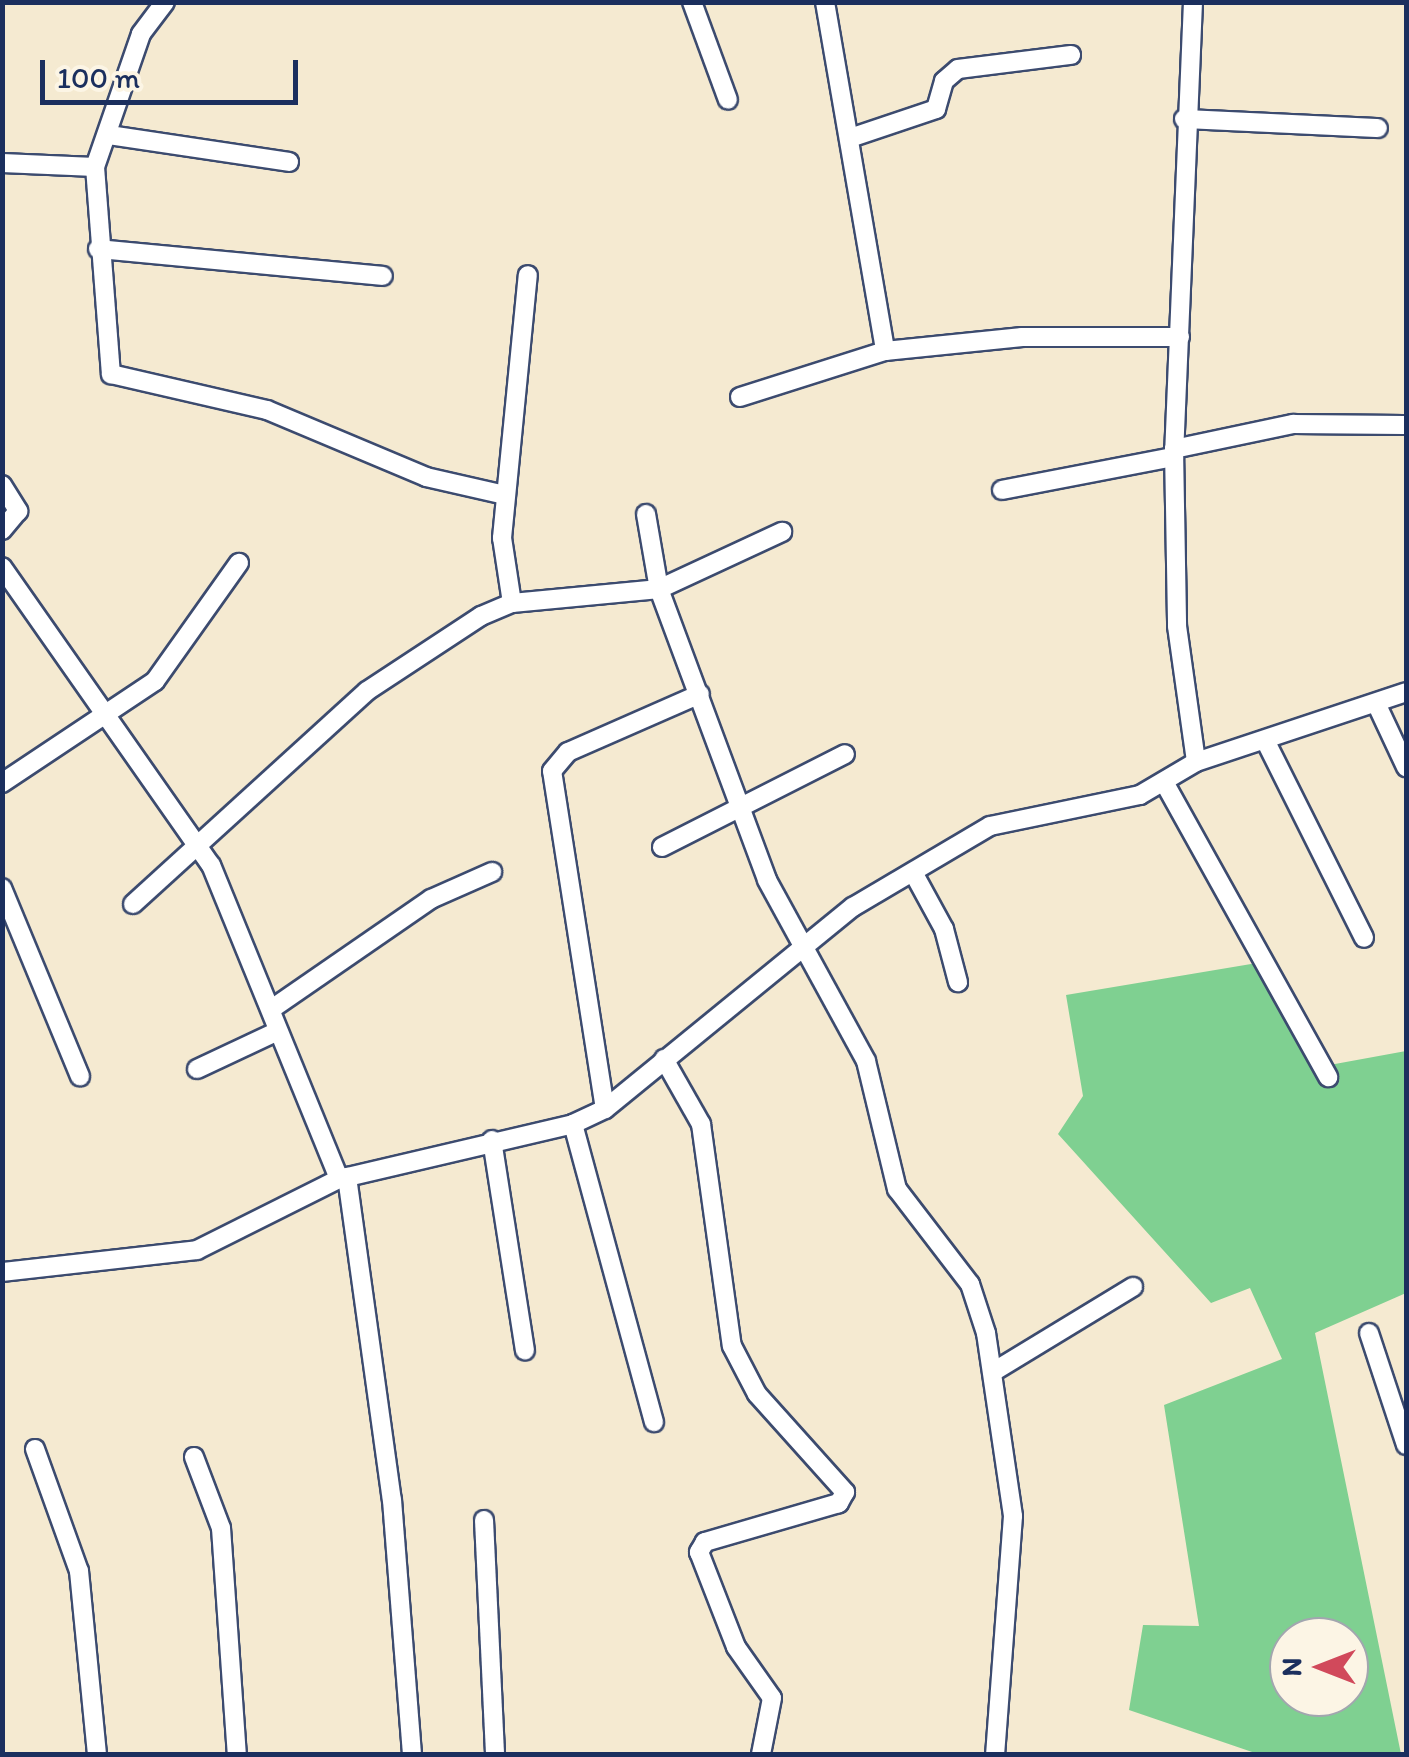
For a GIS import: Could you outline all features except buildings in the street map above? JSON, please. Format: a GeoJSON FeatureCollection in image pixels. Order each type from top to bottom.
{"type":"FeatureCollection","features":[{"type":"Feature","properties":{"kind":"street"},"geometry":{"type":"LineString","coordinates":[[165,2],[140,34],[96,167],[98,249],[111,374],[267,410],[426,477],[505,495]]}},
{"type":"Feature","properties":{"kind":"street"},"geometry":{"type":"LineString","coordinates":[[692,2],[728,100]]}},
{"type":"Feature","properties":{"kind":"street"},"geometry":{"type":"LineString","coordinates":[[825,2],[885,351]]}},
{"type":"Feature","properties":{"kind":"street"},"geometry":{"type":"LineString","coordinates":[[1192,2],[1184,120],[1174,453],[1177,626],[1196,762]]}},
{"type":"Feature","properties":{"kind":"street"},"geometry":{"type":"LineString","coordinates":[[850,138],[936,109],[944,81],[958,69],[1071,55]]}},
{"type":"Feature","properties":{"kind":"street"},"geometry":{"type":"LineString","coordinates":[[1184,120],[1378,128]]}},
{"type":"Feature","properties":{"kind":"street"},"geometry":{"type":"LineString","coordinates":[[109,136],[289,162]]}},
{"type":"Feature","properties":{"kind":"street"},"geometry":{"type":"LineString","coordinates":[[2,162],[96,167]]}},
{"type":"Feature","properties":{"kind":"street"},"geometry":{"type":"LineString","coordinates":[[98,249],[383,276]]}},
{"type":"Feature","properties":{"kind":"street"},"geometry":{"type":"LineString","coordinates":[[512,604],[505,495],[528,275]]}},
{"type":"Feature","properties":{"kind":"street"},"geometry":{"type":"LineString","coordinates":[[740,397],[885,351],[1022,337],[1180,337]]}},
{"type":"Feature","properties":{"kind":"street"},"geometry":{"type":"LineString","coordinates":[[1002,490],[1293,424],[1404,424]]}},
{"type":"Feature","properties":{"kind":"street"},"geometry":{"type":"LineString","coordinates":[[2,485],[18,510],[2,530]]}},
{"type":"Feature","properties":{"kind":"street"},"geometry":{"type":"LineString","coordinates":[[646,514],[659,589],[738,802],[798,948],[866,1061],[897,1189],[970,1284],[993,1372],[1013,1516],[994,1754]]}},
{"type":"Feature","properties":{"kind":"street"},"geometry":{"type":"LineString","coordinates":[[132,904],[197,839],[367,690],[512,604],[659,589],[782,532]]}},
{"type":"Feature","properties":{"kind":"street"},"geometry":{"type":"LineString","coordinates":[[2,783],[108,712],[180,655],[238,563]]}},
{"type":"Feature","properties":{"kind":"street"},"geometry":{"type":"LineString","coordinates":[[2,566],[197,839],[343,1178],[392,1500],[412,1754]]}},
{"type":"Feature","properties":{"kind":"street"},"geometry":{"type":"LineString","coordinates":[[2,1272],[197,1250],[343,1178],[573,1124],[605,1109],[798,948],[990,826],[1164,782],[1196,762],[1406,692]]}},
{"type":"Feature","properties":{"kind":"street"},"geometry":{"type":"LineString","coordinates":[[605,1109],[552,770],[568,752],[700,694]]}},
{"type":"Feature","properties":{"kind":"street"},"geometry":{"type":"LineString","coordinates":[[1376,703],[1406,767]]}},
{"type":"Feature","properties":{"kind":"street"},"geometry":{"type":"LineString","coordinates":[[1265,740],[1364,938]]}},
{"type":"Feature","properties":{"kind":"street"},"geometry":{"type":"LineString","coordinates":[[662,847],[738,802],[845,754]]}},
{"type":"Feature","properties":{"kind":"street"},"geometry":{"type":"LineString","coordinates":[[1164,782],[1328,1077]]}},
{"type":"Feature","properties":{"kind":"street"},"geometry":{"type":"LineString","coordinates":[[272,1008],[431,898],[492,872]]}},
{"type":"Feature","properties":{"kind":"street"},"geometry":{"type":"LineString","coordinates":[[914,874],[944,929],[958,982]]}},
{"type":"Feature","properties":{"kind":"street"},"geometry":{"type":"LineString","coordinates":[[2,888],[80,1076]]}},
{"type":"Feature","properties":{"kind":"street"},"geometry":{"type":"LineString","coordinates":[[198,1070],[278,1031]]}},
{"type":"Feature","properties":{"kind":"street"},"geometry":{"type":"LineString","coordinates":[[664,1060],[701,1124],[732,1346],[757,1394],[845,1492],[839,1503],[705,1542],[699,1552],[729,1632],[772,1698],[762,1754]]}},
{"type":"Feature","properties":{"kind":"street"},"geometry":{"type":"LineString","coordinates":[[573,1124],[654,1422]]}},
{"type":"Feature","properties":{"kind":"street"},"geometry":{"type":"LineString","coordinates":[[492,1140],[525,1350]]}},
{"type":"Feature","properties":{"kind":"street"},"geometry":{"type":"LineString","coordinates":[[993,1372],[1133,1287]]}},
{"type":"Feature","properties":{"kind":"street"},"geometry":{"type":"LineString","coordinates":[[1369,1333],[1406,1445]]}},
{"type":"Feature","properties":{"kind":"street"},"geometry":{"type":"LineString","coordinates":[[36,1449],[79,1571],[97,1754]]}},
{"type":"Feature","properties":{"kind":"street"},"geometry":{"type":"LineString","coordinates":[[194,1457],[221,1528],[236,1754]]}},
{"type":"Feature","properties":{"kind":"street"},"geometry":{"type":"LineString","coordinates":[[484,1520],[496,1754]]}},
{"type":"Feature","properties":{"kind":"green space"},"geometry":{"type":"Polygon","coordinates":[[[1263,962],[1324,1066],[1406,1051],[1406,1293],[1315,1333],[1401,1754],[1258,1754],[1129,1710],[1143,1625],[1199,1626],[1164,1405],[1282,1359],[1250,1288],[1211,1303],[1058,1134],[1083,1096],[1066,995],[1263,962]]]}}]}
